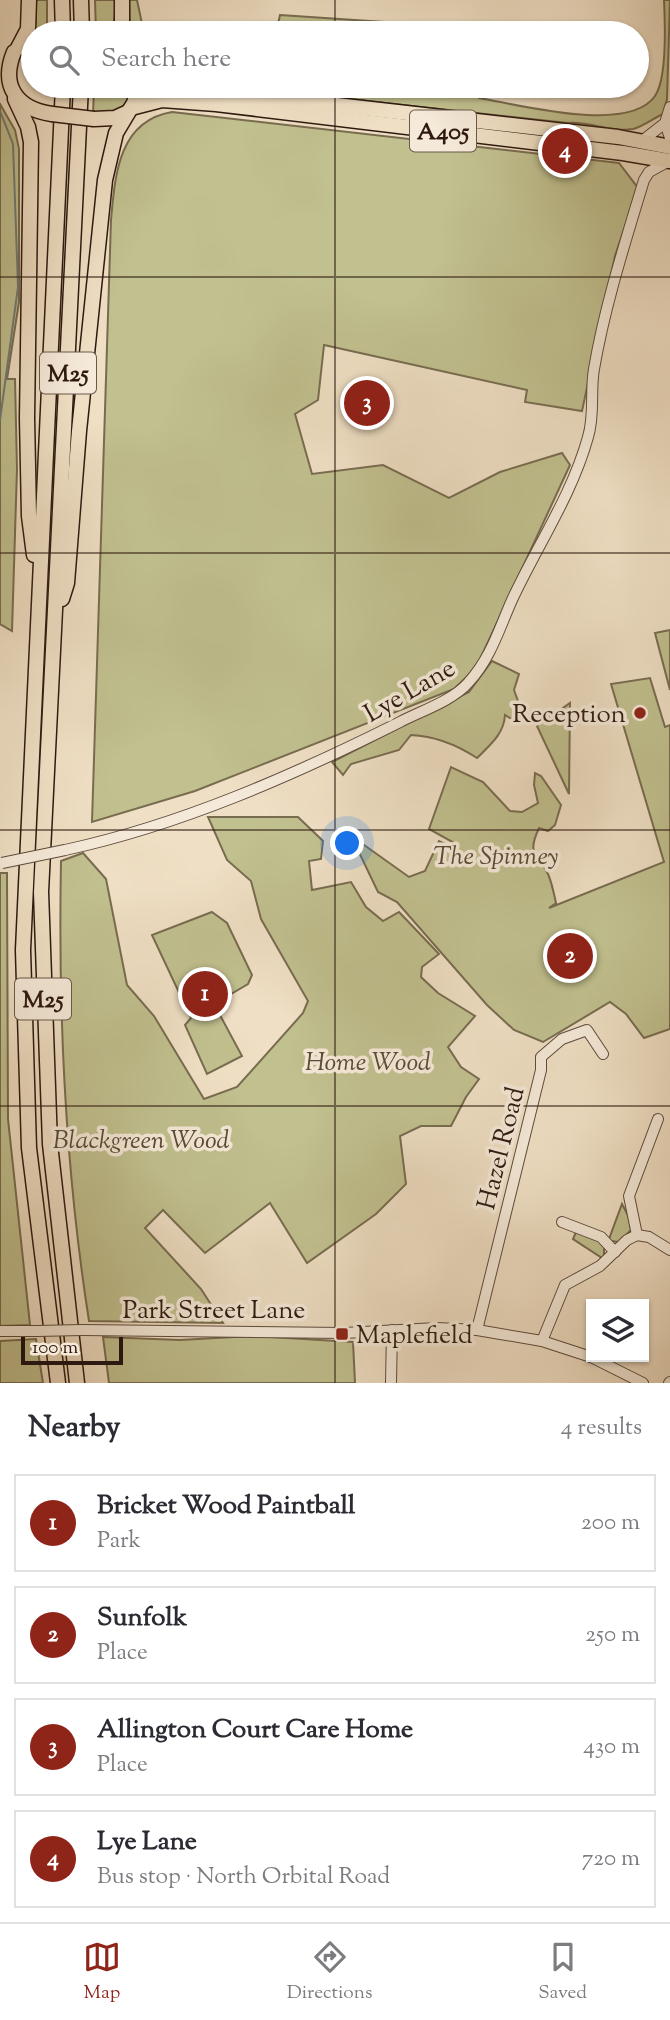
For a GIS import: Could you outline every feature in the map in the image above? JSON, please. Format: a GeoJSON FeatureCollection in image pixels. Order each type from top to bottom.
{"type":"FeatureCollection","features":[{"type":"Feature","properties":{"kind":"highway"},"geometry":{"type":"LineString","coordinates":[[28,21],[29,0]]}},
{"type":"Feature","properties":{"kind":"highway"},"geometry":{"type":"LineString","coordinates":[[62,0],[63,21]]}},
{"type":"Feature","properties":{"kind":"highway"},"geometry":{"type":"LineString","coordinates":[[81,0],[82,21]]}},
{"type":"Feature","properties":{"kind":"highway"},"geometry":{"type":"LineString","coordinates":[[83,21],[87,0]]}},
{"type":"Feature","properties":{"kind":"highway"},"geometry":{"type":"LineString","coordinates":[[122,0],[122,21]]}},
{"type":"Feature","properties":{"kind":"highway"},"geometry":{"type":"LineString","coordinates":[[11,52],[7,74],[9,94],[29,109],[93,119],[116,118],[130,110],[134,98]]}},
{"type":"Feature","properties":{"kind":"highway","name":"M25"},"geometry":{"type":"LineString","coordinates":[[9,94],[29,127],[31,142],[29,516],[38,583]]}},
{"type":"Feature","properties":{"kind":"highway","name":"M25"},"geometry":{"type":"LineString","coordinates":[[58,1383],[29,1148],[23,950],[62,98]]}},
{"type":"Feature","properties":{"kind":"highway","name":"M25"},"geometry":{"type":"LineString","coordinates":[[77,1383],[50,1144],[42,974],[42,879],[80,98]]}},
{"type":"Feature","properties":{"kind":"highway","name":"A405"},"geometry":{"type":"LineString","coordinates":[[260,98],[638,148],[670,157]]}},
{"type":"Feature","properties":{"kind":"highway","name":"A405"},"geometry":{"type":"LineString","coordinates":[[130,110],[153,100],[175,100],[638,148]]}},
{"type":"Feature","properties":{"kind":"highway","name":"M25"},"geometry":{"type":"LineString","coordinates":[[56,614],[67,583],[79,431],[105,180],[116,133],[130,110]]}},
{"type":"Feature","properties":{"kind":"street"},"geometry":{"type":"LineString","coordinates":[[644,180],[638,148],[665,123],[670,107]]}},
{"type":"Feature","properties":{"kind":"street"},"geometry":{"type":"LineString","coordinates":[[665,123],[670,138]]}},
{"type":"Feature","properties":{"kind":"street"},"geometry":{"type":"LineString","coordinates":[[644,180],[649,172],[670,157]]}},
{"type":"Feature","properties":{"kind":"street","name":"Lye Lane"},"geometry":{"type":"LineString","coordinates":[[1,863],[120,837],[208,806],[322,760],[443,700],[468,684],[499,637],[511,602],[582,455],[594,407],[594,370],[612,286],[644,180]]}},
{"type":"Feature","properties":{"kind":"street","name":"Hazel Road"},"geometry":{"type":"LineString","coordinates":[[477,1330],[541,1070],[541,1057],[562,1039],[587,1030],[603,1054]]}},
{"type":"Feature","properties":{"kind":"street"},"geometry":{"type":"LineString","coordinates":[[637,1235],[629,1196],[658,1119]]}},
{"type":"Feature","properties":{"kind":"street"},"geometry":{"type":"LineString","coordinates":[[562,1222],[601,1237],[615,1252]]}},
{"type":"Feature","properties":{"kind":"street"},"geometry":{"type":"LineString","coordinates":[[637,1235],[654,1239],[670,1250]]}},
{"type":"Feature","properties":{"kind":"street"},"geometry":{"type":"LineString","coordinates":[[542,1341],[565,1285],[594,1270],[637,1235]]}},
{"type":"Feature","properties":{"kind":"street"},"geometry":{"type":"LineString","coordinates":[[391,1383],[392,1330]]}},
{"type":"Feature","properties":{"kind":"street","name":"Park Street Lane"},"geometry":{"type":"LineString","coordinates":[[0,1331],[344,1333],[477,1330],[542,1341],[586,1355]]}},
{"type":"Feature","properties":{"kind":"street","name":"Park Street Lane"},"geometry":{"type":"LineString","coordinates":[[601,1362],[643,1383]]}},
{"type":"Feature","properties":{"kind":"green space"},"geometry":{"type":"Polygon","coordinates":[[[35,0],[47,0],[47,21],[36,21],[35,0]]]}},
{"type":"Feature","properties":{"kind":"green space"},"geometry":{"type":"Polygon","coordinates":[[[95,0],[116,0],[114,21],[96,21],[95,0]]]}},
{"type":"Feature","properties":{"kind":"green space"},"geometry":{"type":"Polygon","coordinates":[[[129,0],[137,0],[141,21],[130,21],[129,0]]]}},
{"type":"Feature","properties":{"kind":"green space"},"geometry":{"type":"Polygon","coordinates":[[[664,0],[670,0],[667,99],[663,114],[633,129],[340,98],[479,98],[573,114],[622,113],[642,107],[655,96],[659,88],[665,21],[664,0]]]}},
{"type":"Feature","properties":{"kind":"green space"},"geometry":{"type":"Polygon","coordinates":[[[280,15],[370,21],[279,21],[280,15]]]}},
{"type":"Feature","properties":{"kind":"green space"},"geometry":{"type":"Polygon","coordinates":[[[94,98],[130,98],[120,108],[93,116],[94,98]]]}},
{"type":"Feature","properties":{"kind":"green space"},"geometry":{"type":"Polygon","coordinates":[[[0,104],[15,130],[19,149],[19,302],[7,379],[15,379],[17,469],[12,631],[0,624],[0,104]]]}},
{"type":"Feature","properties":{"kind":"green space"},"geometry":{"type":"Polygon","coordinates":[[[172,112],[619,163],[638,188],[615,256],[582,411],[525,402],[527,390],[324,345],[318,400],[295,414],[312,474],[383,465],[449,498],[500,472],[562,453],[570,465],[476,668],[454,689],[195,791],[92,822],[111,220],[118,169],[130,139],[140,126],[154,117],[172,112]]]}},
{"type":"Feature","properties":{"kind":"green space"},"geometry":{"type":"Polygon","coordinates":[[[670,630],[670,690],[655,633],[670,630]]]}},
{"type":"Feature","properties":{"kind":"green space"},"geometry":{"type":"Polygon","coordinates":[[[492,661],[519,674],[514,690],[523,715],[516,722],[505,715],[499,734],[477,758],[446,742],[411,735],[399,750],[351,764],[343,775],[332,762],[469,692],[492,661]]]}},
{"type":"Feature","properties":{"kind":"green space","name":"The Spinney"},"geometry":{"type":"Polygon","coordinates":[[[650,678],[665,727],[670,725],[670,1029],[644,1038],[626,1014],[610,1002],[543,1042],[514,1030],[487,1005],[397,902],[378,892],[356,846],[335,837],[343,830],[409,877],[425,871],[439,841],[458,850],[458,845],[429,829],[451,767],[483,782],[510,811],[522,812],[538,803],[534,785],[535,773],[541,776],[561,805],[555,825],[548,831],[539,828],[533,849],[553,888],[556,903],[549,908],[664,862],[611,684],[650,678]]]}},
{"type":"Feature","properties":{"kind":"green space"},"geometry":{"type":"Polygon","coordinates":[[[570,703],[569,794],[537,726],[570,703]]]}},
{"type":"Feature","properties":{"kind":"green space","name":"Home Wood"},"geometry":{"type":"Polygon","coordinates":[[[208,817],[298,817],[323,841],[321,859],[309,861],[312,890],[351,882],[366,907],[383,921],[399,912],[439,954],[422,967],[421,977],[438,993],[475,1016],[448,1047],[461,1067],[479,1079],[451,1126],[421,1126],[400,1136],[406,1184],[376,1214],[307,1263],[270,1203],[205,1253],[163,1210],[145,1228],[201,1289],[223,1323],[89,1321],[74,1206],[65,1092],[61,861],[83,853],[106,879],[127,985],[154,1016],[204,1099],[237,1087],[303,1013],[308,1001],[261,919],[251,881],[227,860],[208,817]]]}},
{"type":"Feature","properties":{"kind":"green space","name":"Blackgreen Wood"},"geometry":{"type":"Polygon","coordinates":[[[0,873],[7,873],[8,1119],[30,1325],[0,1326],[0,873]]]}},
{"type":"Feature","properties":{"kind":"green space"},"geometry":{"type":"Polygon","coordinates":[[[212,912],[227,923],[252,975],[248,984],[214,1004],[242,1056],[207,1074],[185,1025],[191,1018],[152,935],[212,912]]]}},
{"type":"Feature","properties":{"kind":"green space"},"geometry":{"type":"Polygon","coordinates":[[[622,1204],[630,1219],[631,1230],[619,1242],[611,1241],[609,1239],[622,1204]]]}},
{"type":"Feature","properties":{"kind":"green space"},"geometry":{"type":"Polygon","coordinates":[[[576,1232],[599,1241],[604,1247],[604,1256],[602,1258],[573,1239],[576,1232]]]}},
{"type":"Feature","properties":{"kind":"green space"},"geometry":{"type":"Polygon","coordinates":[[[252,1336],[353,1342],[355,1383],[109,1383],[103,1337],[180,1340],[252,1336]]]}},
{"type":"Feature","properties":{"kind":"green space"},"geometry":{"type":"Polygon","coordinates":[[[36,1339],[43,1383],[0,1383],[0,1341],[36,1339]]]}},
{"type":"Feature","properties":{"kind":"waterway"},"geometry":{"type":"LineString","coordinates":[[0,111],[13,144],[18,287],[0,420]]}},
{"type":"Feature","properties":{"kind":"place","name":"Lye Lane"},"geometry":{"type":"Point","coordinates":[565,151]}},
{"type":"Feature","properties":{"kind":"place","name":"Allington Court Care Home"},"geometry":{"type":"Point","coordinates":[367,403]}},
{"type":"Feature","properties":{"kind":"place","name":"Reception"},"geometry":{"type":"Point","coordinates":[640,713]}},
{"type":"Feature","properties":{"kind":"place","name":"Sunfolk"},"geometry":{"type":"Point","coordinates":[570,956]}},
{"type":"Feature","properties":{"kind":"place","name":"Bricket Wood Paintball"},"geometry":{"type":"Point","coordinates":[205,994]}},
{"type":"Feature","properties":{"kind":"place","name":"Maplefield"},"geometry":{"type":"Point","coordinates":[342,1334]}}]}
